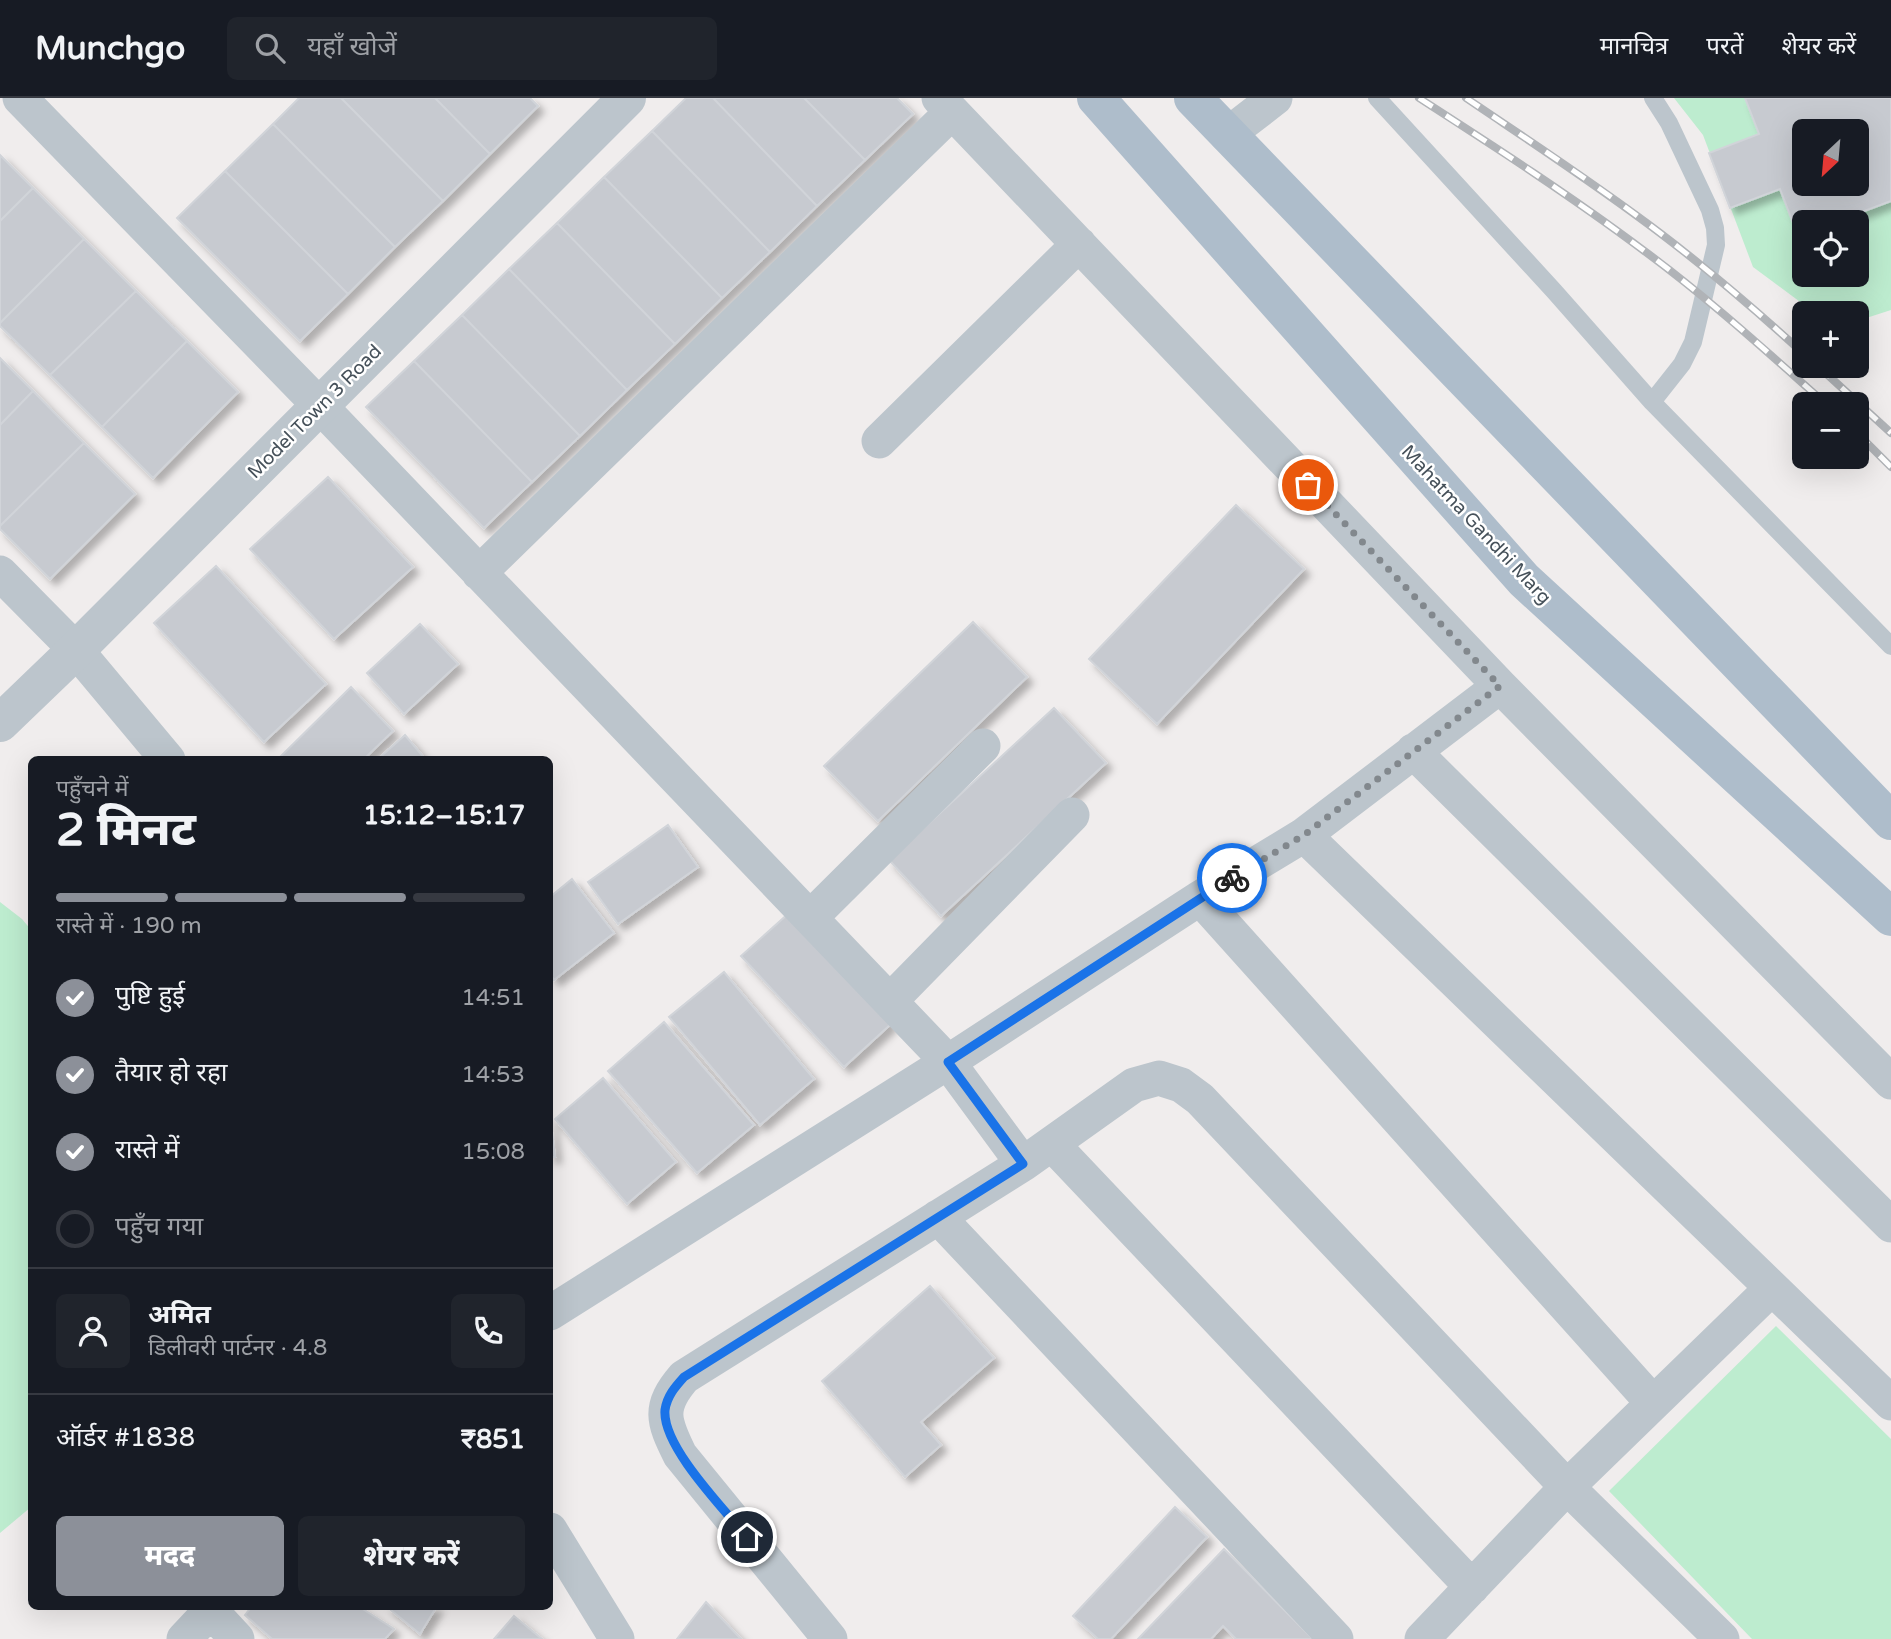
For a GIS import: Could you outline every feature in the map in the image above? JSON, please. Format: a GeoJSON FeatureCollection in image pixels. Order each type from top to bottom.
{"type":"FeatureCollection","features":[{"type":"Feature","properties":{"kind":"main road","name":"Mahatma Gandhi Marg"},"geometry":{"type":"LineString","coordinates":[[1096,98],[1524,580],[1891,917]]}},
{"type":"Feature","properties":{"kind":"main road"},"geometry":{"type":"LineString","coordinates":[[1193,98],[1891,821]]}},
{"type":"Feature","properties":{"kind":"street"},"geometry":{"type":"LineString","coordinates":[[20,98],[320,406],[948,1062],[1023,1164]]}},
{"type":"Feature","properties":{"kind":"street","name":"Model Town 3 Road"},"geometry":{"type":"LineString","coordinates":[[0,723],[627,98]]}},
{"type":"Feature","properties":{"kind":"street"},"geometry":{"type":"LineString","coordinates":[[1227,135],[1275,98]]}},
{"type":"Feature","properties":{"kind":"street"},"geometry":{"type":"LineString","coordinates":[[479,573],[946,105],[1500,686],[1891,1082]]}},
{"type":"Feature","properties":{"kind":"street"},"geometry":{"type":"LineString","coordinates":[[879,441],[1079,244]]}},
{"type":"Feature","properties":{"kind":"street"},"geometry":{"type":"LineString","coordinates":[[0,573],[76,650],[165,756]]}},
{"type":"Feature","properties":{"kind":"street"},"geometry":{"type":"LineString","coordinates":[[553,1311],[948,1062],[1200,898],[1304,835],[1500,686]]}},
{"type":"Feature","properties":{"kind":"street"},"geometry":{"type":"LineString","coordinates":[[810,918],[983,746]]}},
{"type":"Feature","properties":{"kind":"street"},"geometry":{"type":"LineString","coordinates":[[1413,751],[1891,1225]]}},
{"type":"Feature","properties":{"kind":"street"},"geometry":{"type":"LineString","coordinates":[[890,1001],[1072,815]]}},
{"type":"Feature","properties":{"kind":"street"},"geometry":{"type":"LineString","coordinates":[[1304,835],[1891,1403]]}},
{"type":"Feature","properties":{"kind":"street"},"geometry":{"type":"LineString","coordinates":[[1200,898],[1653,1403]]}},
{"type":"Feature","properties":{"kind":"street"},"geometry":{"type":"LineString","coordinates":[[830,1639],[680,1455],[667,1429],[665,1410],[670,1392],[684,1377],[1023,1164],[1134,1085],[1159,1079],[1181,1085],[1200,1099],[1567,1487],[1722,1639]]}},
{"type":"Feature","properties":{"kind":"street"},"geometry":{"type":"LineString","coordinates":[[1052,1144],[1472,1587]]}},
{"type":"Feature","properties":{"kind":"street"},"geometry":{"type":"LineString","coordinates":[[938,1217],[1336,1639]]}},
{"type":"Feature","properties":{"kind":"street"},"geometry":{"type":"LineString","coordinates":[[1422,1639],[1567,1487],[1772,1288]]}},
{"type":"Feature","properties":{"kind":"street"},"geometry":{"type":"LineString","coordinates":[[553,1535],[617,1639]]}},
{"type":"Feature","properties":{"kind":"street"},"geometry":{"type":"LineString","coordinates":[[184,1639],[212,1610]]}},
{"type":"Feature","properties":{"kind":"street"},"geometry":{"type":"LineString","coordinates":[[214,1610],[237,1639]]}},
{"type":"Feature","properties":{"kind":"lane"},"geometry":{"type":"LineString","coordinates":[[1377,98],[1652,402],[1891,646]]}},
{"type":"Feature","properties":{"kind":"lane"},"geometry":{"type":"LineString","coordinates":[[1652,402],[1682,364],[1693,342],[1716,245],[1716,228],[1710,210],[1669,123],[1653,98]]}},
{"type":"Feature","properties":{"kind":"green space"},"geometry":{"type":"Polygon","coordinates":[[[1674,98],[1891,98],[1891,310],[1869,317],[1869,301],[1799,301],[1753,267],[1703,135],[1674,98]]]}},
{"type":"Feature","properties":{"kind":"green space"},"geometry":{"type":"Polygon","coordinates":[[[0,902],[28,926],[28,1510],[0,1533],[0,902]]]}},
{"type":"Feature","properties":{"kind":"green space"},"geometry":{"type":"Polygon","coordinates":[[[1776,1326],[1891,1439],[1891,1639],[1752,1639],[1609,1491],[1776,1326]]]}},
{"type":"Feature","properties":{"kind":"building"},"geometry":{"type":"Polygon","coordinates":[[[299,98],[341,98],[443,201],[395,247],[273,124],[299,98]]]}},
{"type":"Feature","properties":{"kind":"building"},"geometry":{"type":"Polygon","coordinates":[[[341,98],[435,98],[490,154],[443,201],[341,98]]]}},
{"type":"Feature","properties":{"kind":"building"},"geometry":{"type":"Polygon","coordinates":[[[435,98],[530,98],[538,106],[490,154],[435,98]]]}},
{"type":"Feature","properties":{"kind":"building"},"geometry":{"type":"Polygon","coordinates":[[[686,98],[713,98],[817,206],[770,252],[652,131],[686,98]]]}},
{"type":"Feature","properties":{"kind":"building"},"geometry":{"type":"Polygon","coordinates":[[[713,98],[804,98],[865,160],[817,206],[713,98]]]}},
{"type":"Feature","properties":{"kind":"building"},"geometry":{"type":"Polygon","coordinates":[[[804,98],[897,98],[913,114],[865,160],[804,98]]]}},
{"type":"Feature","properties":{"kind":"building"},"geometry":{"type":"Polygon","coordinates":[[[1745,98],[1891,98],[1891,201],[1867,210],[1792,210],[1792,220],[1780,189],[1730,208],[1709,153],[1759,134],[1745,98]]]}},
{"type":"Feature","properties":{"kind":"building"},"geometry":{"type":"Polygon","coordinates":[[[273,124],[395,247],[348,294],[225,171],[273,124]]]}},
{"type":"Feature","properties":{"kind":"building"},"geometry":{"type":"Polygon","coordinates":[[[652,131],[770,252],[722,298],[604,177],[652,131]]]}},
{"type":"Feature","properties":{"kind":"building"},"geometry":{"type":"Polygon","coordinates":[[[0,155],[33,188],[0,221],[0,155]]]}},
{"type":"Feature","properties":{"kind":"building"},"geometry":{"type":"Polygon","coordinates":[[[225,171],[348,294],[300,341],[177,218],[225,171]]]}},
{"type":"Feature","properties":{"kind":"building"},"geometry":{"type":"Polygon","coordinates":[[[604,177],[722,298],[675,344],[557,223],[604,177]]]}},
{"type":"Feature","properties":{"kind":"building"},"geometry":{"type":"Polygon","coordinates":[[[33,188],[84,239],[0,323],[0,221],[33,188]]]}},
{"type":"Feature","properties":{"kind":"building"},"geometry":{"type":"Polygon","coordinates":[[[557,223],[675,344],[627,390],[509,269],[557,223]]]}},
{"type":"Feature","properties":{"kind":"building"},"geometry":{"type":"Polygon","coordinates":[[[84,239],[136,291],[50,375],[0,323],[84,239]]]}},
{"type":"Feature","properties":{"kind":"building"},"geometry":{"type":"Polygon","coordinates":[[[509,269],[627,390],[580,436],[462,315],[509,269]]]}},
{"type":"Feature","properties":{"kind":"building"},"geometry":{"type":"Polygon","coordinates":[[[136,291],[187,341],[102,427],[50,375],[136,291]]]}},
{"type":"Feature","properties":{"kind":"building"},"geometry":{"type":"Polygon","coordinates":[[[462,315],[580,436],[532,482],[414,361],[462,315]]]}},
{"type":"Feature","properties":{"kind":"building"},"geometry":{"type":"Polygon","coordinates":[[[187,341],[238,392],[153,478],[102,427],[187,341]]]}},
{"type":"Feature","properties":{"kind":"building"},"geometry":{"type":"Polygon","coordinates":[[[0,358],[33,391],[0,425],[0,358]]]}},
{"type":"Feature","properties":{"kind":"building"},"geometry":{"type":"Polygon","coordinates":[[[414,361],[532,482],[484,528],[366,407],[414,361]]]}},
{"type":"Feature","properties":{"kind":"building"},"geometry":{"type":"Polygon","coordinates":[[[33,391],[84,443],[0,526],[0,425],[33,391]]]}},
{"type":"Feature","properties":{"kind":"building"},"geometry":{"type":"Polygon","coordinates":[[[84,443],[135,494],[50,579],[0,526],[84,443]]]}},
{"type":"Feature","properties":{"kind":"building"},"geometry":{"type":"Polygon","coordinates":[[[328,477],[413,567],[334,639],[250,549],[328,477]]]}},
{"type":"Feature","properties":{"kind":"building"},"geometry":{"type":"Polygon","coordinates":[[[1236,505],[1304,569],[1157,724],[1089,659],[1236,505]]]}},
{"type":"Feature","properties":{"kind":"building"},"geometry":{"type":"Polygon","coordinates":[[[216,566],[326,684],[264,742],[154,623],[216,566]]]}},
{"type":"Feature","properties":{"kind":"building"},"geometry":{"type":"Polygon","coordinates":[[[973,622],[1027,677],[878,821],[824,766],[973,622]]]}},
{"type":"Feature","properties":{"kind":"building"},"geometry":{"type":"Polygon","coordinates":[[[420,624],[458,664],[404,714],[367,673],[420,624]]]}},
{"type":"Feature","properties":{"kind":"building"},"geometry":{"type":"Polygon","coordinates":[[[351,687],[393,731],[367,756],[281,756],[351,687]]]}},
{"type":"Feature","properties":{"kind":"building"},"geometry":{"type":"Polygon","coordinates":[[[1054,708],[1106,763],[941,916],[889,860],[1054,708]]]}},
{"type":"Feature","properties":{"kind":"building"},"geometry":{"type":"Polygon","coordinates":[[[405,735],[423,756],[381,756],[405,735]]]}},
{"type":"Feature","properties":{"kind":"building"},"geometry":{"type":"Polygon","coordinates":[[[668,825],[698,867],[618,924],[588,882],[668,825]]]}},
{"type":"Feature","properties":{"kind":"building"},"geometry":{"type":"Polygon","coordinates":[[[572,879],[614,933],[554,980],[553,978],[553,895],[572,879]]]}},
{"type":"Feature","properties":{"kind":"building"},"geometry":{"type":"Polygon","coordinates":[[[789,913],[891,1024],[844,1067],[741,956],[789,913]]]}},
{"type":"Feature","properties":{"kind":"building"},"geometry":{"type":"Polygon","coordinates":[[[724,972],[814,1079],[760,1125],[669,1017],[724,972]]]}},
{"type":"Feature","properties":{"kind":"building"},"geometry":{"type":"Polygon","coordinates":[[[664,1022],[754,1125],[697,1173],[608,1071],[664,1022]]]}},
{"type":"Feature","properties":{"kind":"building"},"geometry":{"type":"Polygon","coordinates":[[[603,1078],[676,1162],[627,1204],[555,1119],[603,1078]]]}},
{"type":"Feature","properties":{"kind":"building"},"geometry":{"type":"Polygon","coordinates":[[[930,1286],[994,1358],[921,1422],[941,1445],[905,1477],[822,1381],[930,1286]]]}},
{"type":"Feature","properties":{"kind":"building"},"geometry":{"type":"Polygon","coordinates":[[[1175,1507],[1207,1537],[1111,1639],[1098,1639],[1073,1616],[1175,1507]]]}},
{"type":"Feature","properties":{"kind":"building"},"geometry":{"type":"Polygon","coordinates":[[[1224,1549],[1313,1639],[1236,1639],[1223,1626],[1211,1639],[1138,1639],[1224,1549]]]}},
{"type":"Feature","properties":{"kind":"building"},"geometry":{"type":"Polygon","coordinates":[[[706,1602],[741,1639],[677,1639],[706,1602]]]}},
{"type":"Feature","properties":{"kind":"building"},"geometry":{"type":"Polygon","coordinates":[[[249,1610],[364,1610],[394,1629],[385,1639],[272,1639],[245,1615],[249,1610]]]}},
{"type":"Feature","properties":{"kind":"building"},"geometry":{"type":"Polygon","coordinates":[[[391,1610],[435,1610],[420,1634],[391,1610]]]}},
{"type":"Feature","properties":{"kind":"building"},"geometry":{"type":"Polygon","coordinates":[[[514,1616],[542,1639],[494,1639],[514,1616]]]}},
{"type":"Feature","properties":{"kind":"railway"},"geometry":{"type":"LineString","coordinates":[[1419,98],[1561,191],[1643,250],[1713,305],[1813,392]]}},
{"type":"Feature","properties":{"kind":"railway"},"geometry":{"type":"LineString","coordinates":[[1466,98],[1660,233],[1734,292],[1792,343]]}},
{"type":"Feature","properties":{"kind":"railway"},"geometry":{"type":"LineString","coordinates":[[1831,378],[1891,433]]}},
{"type":"Feature","properties":{"kind":"railway"},"geometry":{"type":"LineString","coordinates":[[1869,445],[1891,467]]}},
{"type":"Feature","properties":{"kind":"way so far"},"geometry":{"type":"LineString","coordinates":[[1232,878],[1304,835],[1500,686],[1308,485]]}},
{"type":"Feature","properties":{"kind":"route"},"geometry":{"type":"LineString","coordinates":[[747,1537],[680,1455],[667,1429],[665,1410],[670,1392],[684,1377],[1023,1164],[948,1062],[1232,878]]}}]}
